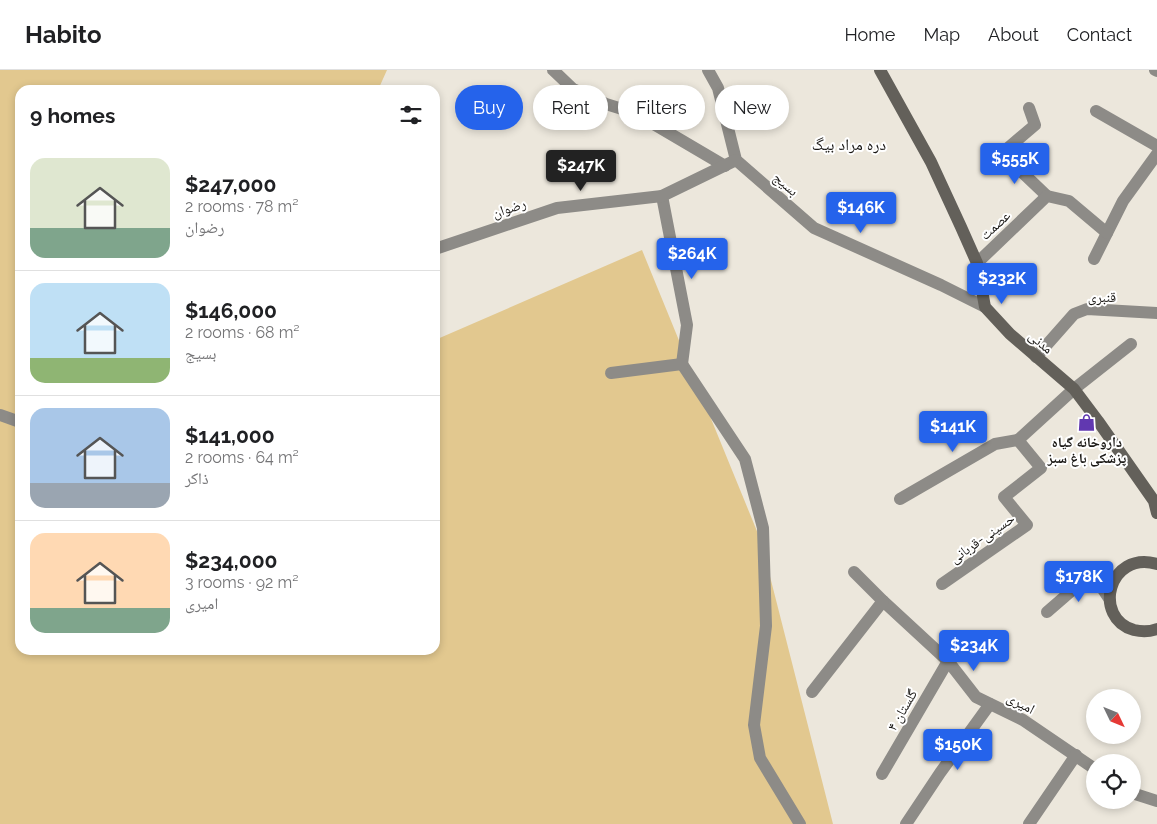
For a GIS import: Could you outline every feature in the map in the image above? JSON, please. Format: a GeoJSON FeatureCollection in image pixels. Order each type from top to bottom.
{"type":"FeatureCollection","features":[{"type":"Feature","properties":{"kind":"street","name":"بسیج"},"geometry":{"type":"LineString","coordinates":[[553,70],[573,89],[606,104],[635,114],[730,163],[814,228],[941,285],[985,307]]}},
{"type":"Feature","properties":{"kind":"street"},"geometry":{"type":"LineString","coordinates":[[708,70],[718,88],[730,163]]}},
{"type":"Feature","properties":{"kind":"street"},"geometry":{"type":"LineString","coordinates":[[880,70],[931,162],[977,263],[985,307]]}},
{"type":"Feature","properties":{"kind":"street"},"geometry":{"type":"LineString","coordinates":[[1029,108],[1035,124],[1002,153],[1047,196],[1068,201],[1107,233]]}},
{"type":"Feature","properties":{"kind":"street"},"geometry":{"type":"LineString","coordinates":[[1096,111],[1157,146]]}},
{"type":"Feature","properties":{"kind":"street"},"geometry":{"type":"LineString","coordinates":[[1094,258],[1124,201],[1157,154]]}},
{"type":"Feature","properties":{"kind":"street","name":"رضوان"},"geometry":{"type":"LineString","coordinates":[[440,246],[557,208],[662,196],[730,163]]}},
{"type":"Feature","properties":{"kind":"street"},"geometry":{"type":"LineString","coordinates":[[662,196],[687,325],[682,364],[745,459],[763,528],[766,626],[754,725],[760,758],[800,824]]}},
{"type":"Feature","properties":{"kind":"street","name":"عصمت"},"geometry":{"type":"LineString","coordinates":[[977,263],[1047,196]]}},
{"type":"Feature","properties":{"kind":"street","name":"مدنی"},"geometry":{"type":"LineString","coordinates":[[985,307],[1010,334],[1074,390],[1155,499],[1157,514]]}},
{"type":"Feature","properties":{"kind":"street","name":"قنبری"},"geometry":{"type":"LineString","coordinates":[[1036,358],[1074,314],[1088,309],[1157,313]]}},
{"type":"Feature","properties":{"kind":"street"},"geometry":{"type":"LineString","coordinates":[[900,499],[995,444],[1018,440],[1074,390],[1131,344]]}},
{"type":"Feature","properties":{"kind":"street"},"geometry":{"type":"LineString","coordinates":[[611,373],[682,364]]}},
{"type":"Feature","properties":{"kind":"street"},"geometry":{"type":"LineString","coordinates":[[0,415],[15,420]]}},
{"type":"Feature","properties":{"kind":"street","name":"حسینی-قربانی"},"geometry":{"type":"LineString","coordinates":[[942,584],[1027,525],[1004,496],[1041,468],[1018,440]]}},
{"type":"Feature","properties":{"kind":"street"},"geometry":{"type":"LineString","coordinates":[[1157,564],[1139,562],[1129,565],[1120,571],[1110,590],[1113,612],[1120,622],[1130,629],[1142,632],[1157,629]]}},
{"type":"Feature","properties":{"kind":"street","name":"امیری"},"geometry":{"type":"LineString","coordinates":[[854,572],[948,661],[976,697],[1023,720],[1086,763]]}},
{"type":"Feature","properties":{"kind":"street"},"geometry":{"type":"LineString","coordinates":[[1047,612],[1092,573],[1110,600]]}},
{"type":"Feature","properties":{"kind":"street"},"geometry":{"type":"LineString","coordinates":[[812,692],[883,601]]}},
{"type":"Feature","properties":{"kind":"street","name":"گلستان ۴"},"geometry":{"type":"LineString","coordinates":[[882,774],[948,661]]}},
{"type":"Feature","properties":{"kind":"street"},"geometry":{"type":"LineString","coordinates":[[906,824],[990,704]]}},
{"type":"Feature","properties":{"kind":"street"},"geometry":{"type":"LineString","coordinates":[[1029,824],[1076,756]]}},
{"type":"Feature","properties":{"kind":"street"},"geometry":{"type":"LineString","coordinates":[[1141,796],[1157,801]]}},
{"type":"Feature","properties":{"kind":"shaded area"},"geometry":{"type":"Polygon","coordinates":[[[0,70],[387,70],[380,85],[15,85],[15,655],[440,655],[440,338],[642,250],[761,541],[833,824],[0,824],[0,70]]]}},
{"type":"Feature","properties":{"kind":"place","name":"داروخانه گیاه پزشکی باغ سبز"},"geometry":{"type":"Point","coordinates":[1087,422]}},
{"type":"Feature","properties":{"kind":"district","name":"دره مراد بیگ"},"geometry":{"type":"Point","coordinates":[849,144]}}]}
